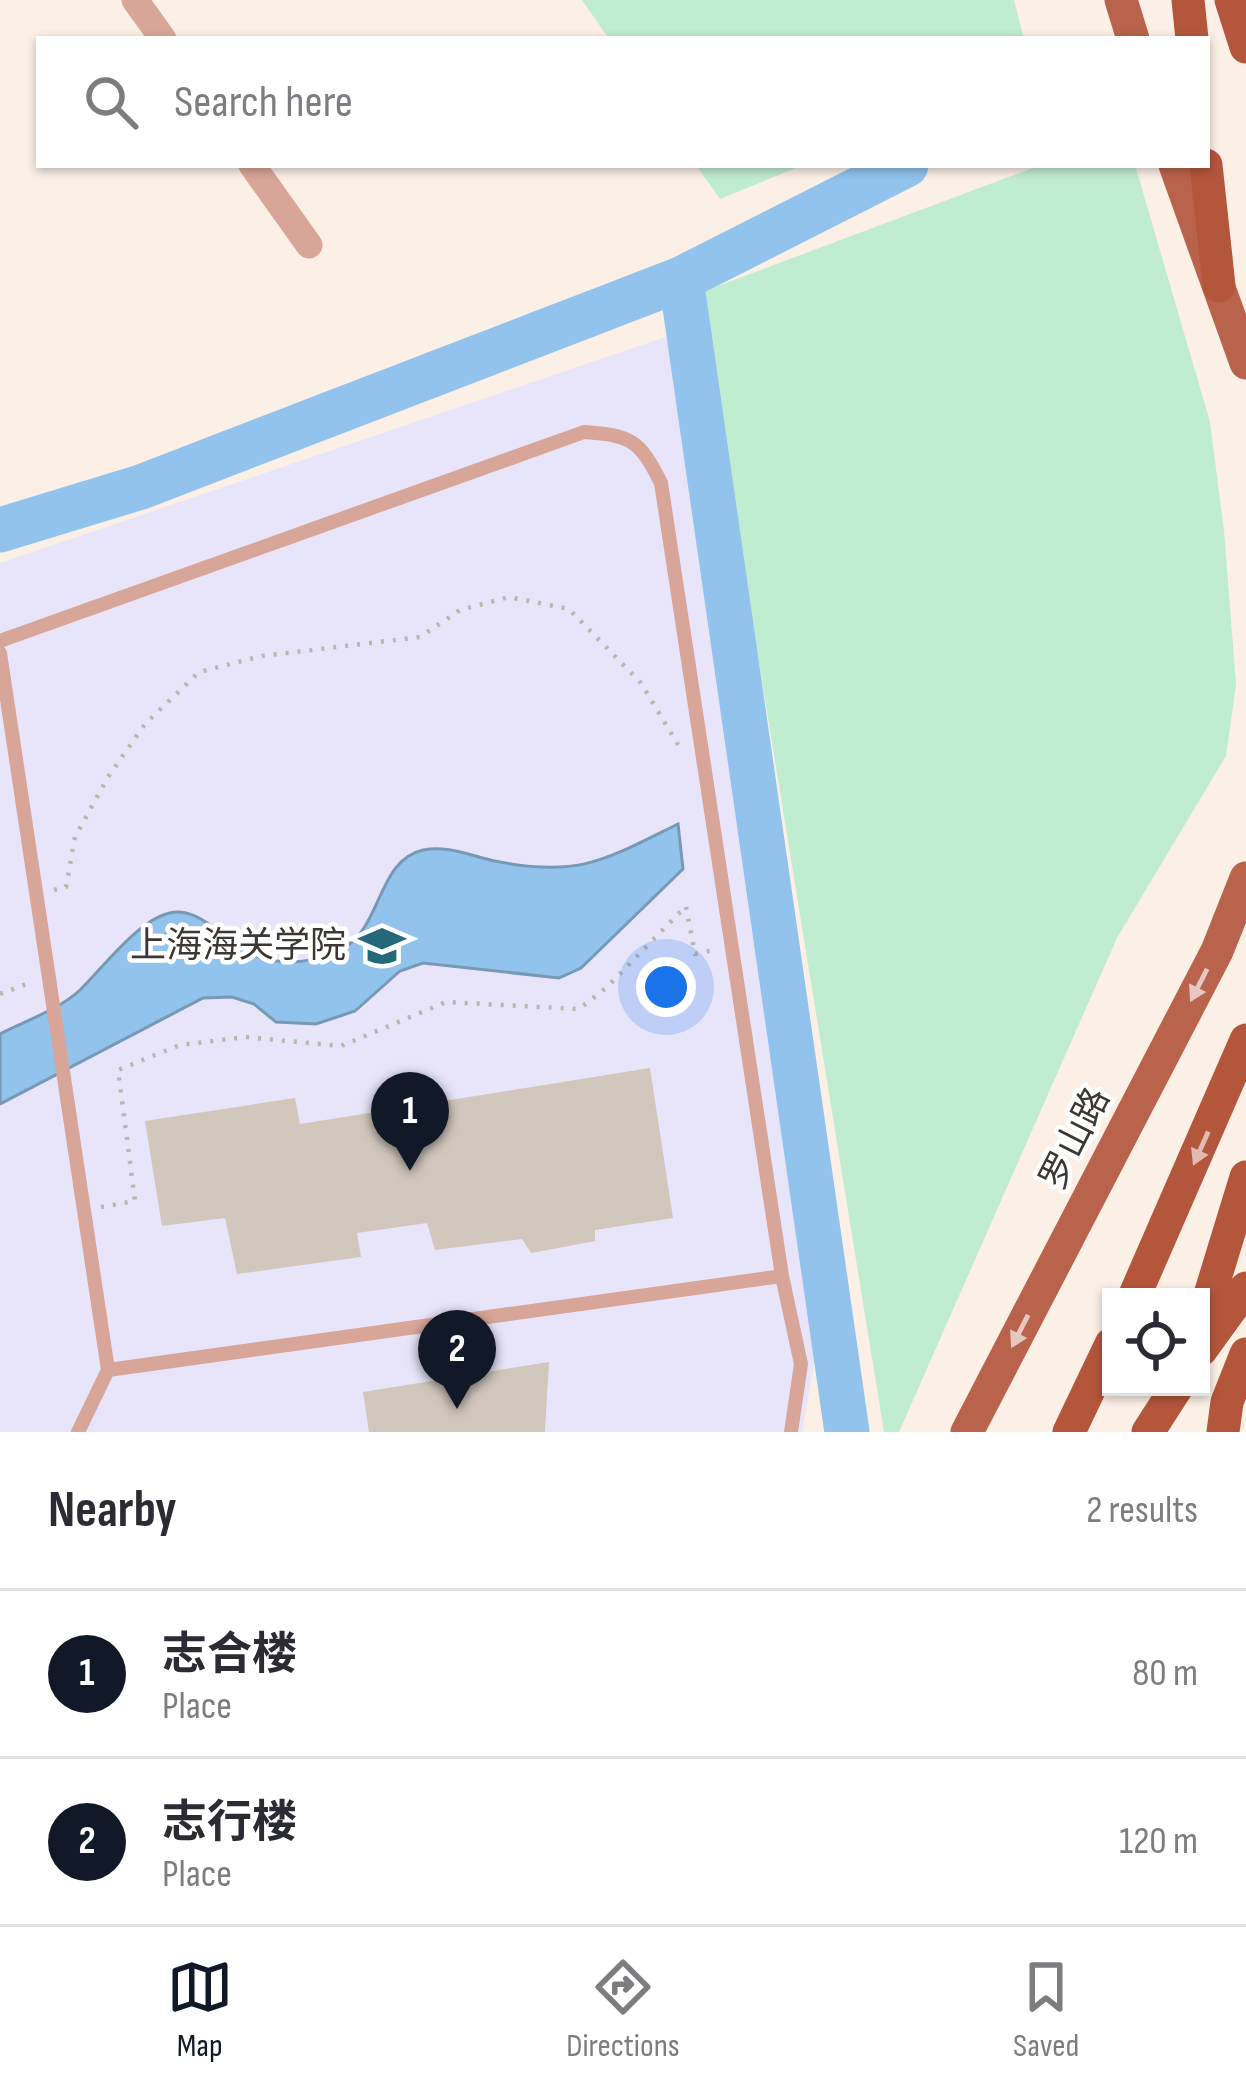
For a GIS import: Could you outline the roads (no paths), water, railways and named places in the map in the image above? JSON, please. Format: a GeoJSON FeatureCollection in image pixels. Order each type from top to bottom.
{"type":"FeatureCollection","features":[{"type":"Feature","properties":{"kind":"highway"},"geometry":{"type":"LineString","coordinates":[[1188,0],[1192,36]]}},
{"type":"Feature","properties":{"kind":"highway"},"geometry":{"type":"LineString","coordinates":[[1231,0],[1246,47]]}},
{"type":"Feature","properties":{"kind":"highway"},"geometry":{"type":"LineString","coordinates":[[1206,168],[1220,286]]}},
{"type":"Feature","properties":{"kind":"highway"},"geometry":{"type":"LineString","coordinates":[[1138,1288],[1246,1040]]}},
{"type":"Feature","properties":{"kind":"highway"},"geometry":{"type":"LineString","coordinates":[[1210,1295],[1246,1177]]}},
{"type":"Feature","properties":{"kind":"highway"},"geometry":{"type":"LineString","coordinates":[[1210,1338],[1246,1288]]}},
{"type":"Feature","properties":{"kind":"highway"},"geometry":{"type":"LineString","coordinates":[[1222,1432],[1227,1402],[1246,1354]]}},
{"type":"Feature","properties":{"kind":"highway"},"geometry":{"type":"LineString","coordinates":[[1069,1432],[1102,1363]]}},
{"type":"Feature","properties":{"kind":"highway"},"geometry":{"type":"LineString","coordinates":[[1148,1432],[1174,1396]]}},
{"type":"Feature","properties":{"kind":"highway"},"geometry":{"type":"LineString","coordinates":[[1173,1432],[1179,1396]]}},
{"type":"Feature","properties":{"kind":"main road"},"geometry":{"type":"LineString","coordinates":[[1121,0],[1132,36]]}},
{"type":"Feature","properties":{"kind":"main road"},"geometry":{"type":"LineString","coordinates":[[1175,168],[1246,363]]}},
{"type":"Feature","properties":{"kind":"main road","name":"罗山路"},"geometry":{"type":"LineString","coordinates":[[967,1432],[1217,951],[1246,878]]}},
{"type":"Feature","properties":{"kind":"street"},"geometry":{"type":"LineString","coordinates":[[135,0],[161,36]]}},
{"type":"Feature","properties":{"kind":"street"},"geometry":{"type":"LineString","coordinates":[[254,168],[309,245]]}},
{"type":"Feature","properties":{"kind":"lane"},"geometry":{"type":"LineString","coordinates":[[0,641],[584,433],[613,434],[643,448],[661,483],[782,1276],[801,1364],[791,1432]]}},
{"type":"Feature","properties":{"kind":"lane"},"geometry":{"type":"LineString","coordinates":[[0,653],[108,1370],[78,1432]]}},
{"type":"Feature","properties":{"kind":"lane"},"geometry":{"type":"LineString","coordinates":[[108,1370],[782,1276]]}},
{"type":"Feature","properties":{"kind":"water"},"geometry":{"type":"Polygon","coordinates":[[[678,824],[683,869],[581,968],[559,978],[423,963],[400,971],[355,1011],[316,1024],[276,1022],[254,1004],[232,997],[203,998],[0,1104],[0,1034],[72,997],[125,942],[166,914],[193,915],[239,947],[266,959],[309,960],[353,942],[396,868],[423,850],[450,850],[524,866],[571,866],[610,856],[678,824]]]}},
{"type":"Feature","properties":{"kind":"waterway"},"geometry":{"type":"LineString","coordinates":[[0,530],[141,487],[681,279],[900,168]]}},
{"type":"Feature","properties":{"kind":"waterway"},"geometry":{"type":"LineString","coordinates":[[681,279],[847,1432]]}},
{"type":"Feature","properties":{"kind":"place","name":"上海海关学院"},"geometry":{"type":"Point","coordinates":[382,946]}},
{"type":"Feature","properties":{"kind":"place","name":"志合楼"},"geometry":{"type":"Point","coordinates":[410,1171]}},
{"type":"Feature","properties":{"kind":"place","name":"志行楼"},"geometry":{"type":"Point","coordinates":[457,1409]}}]}
